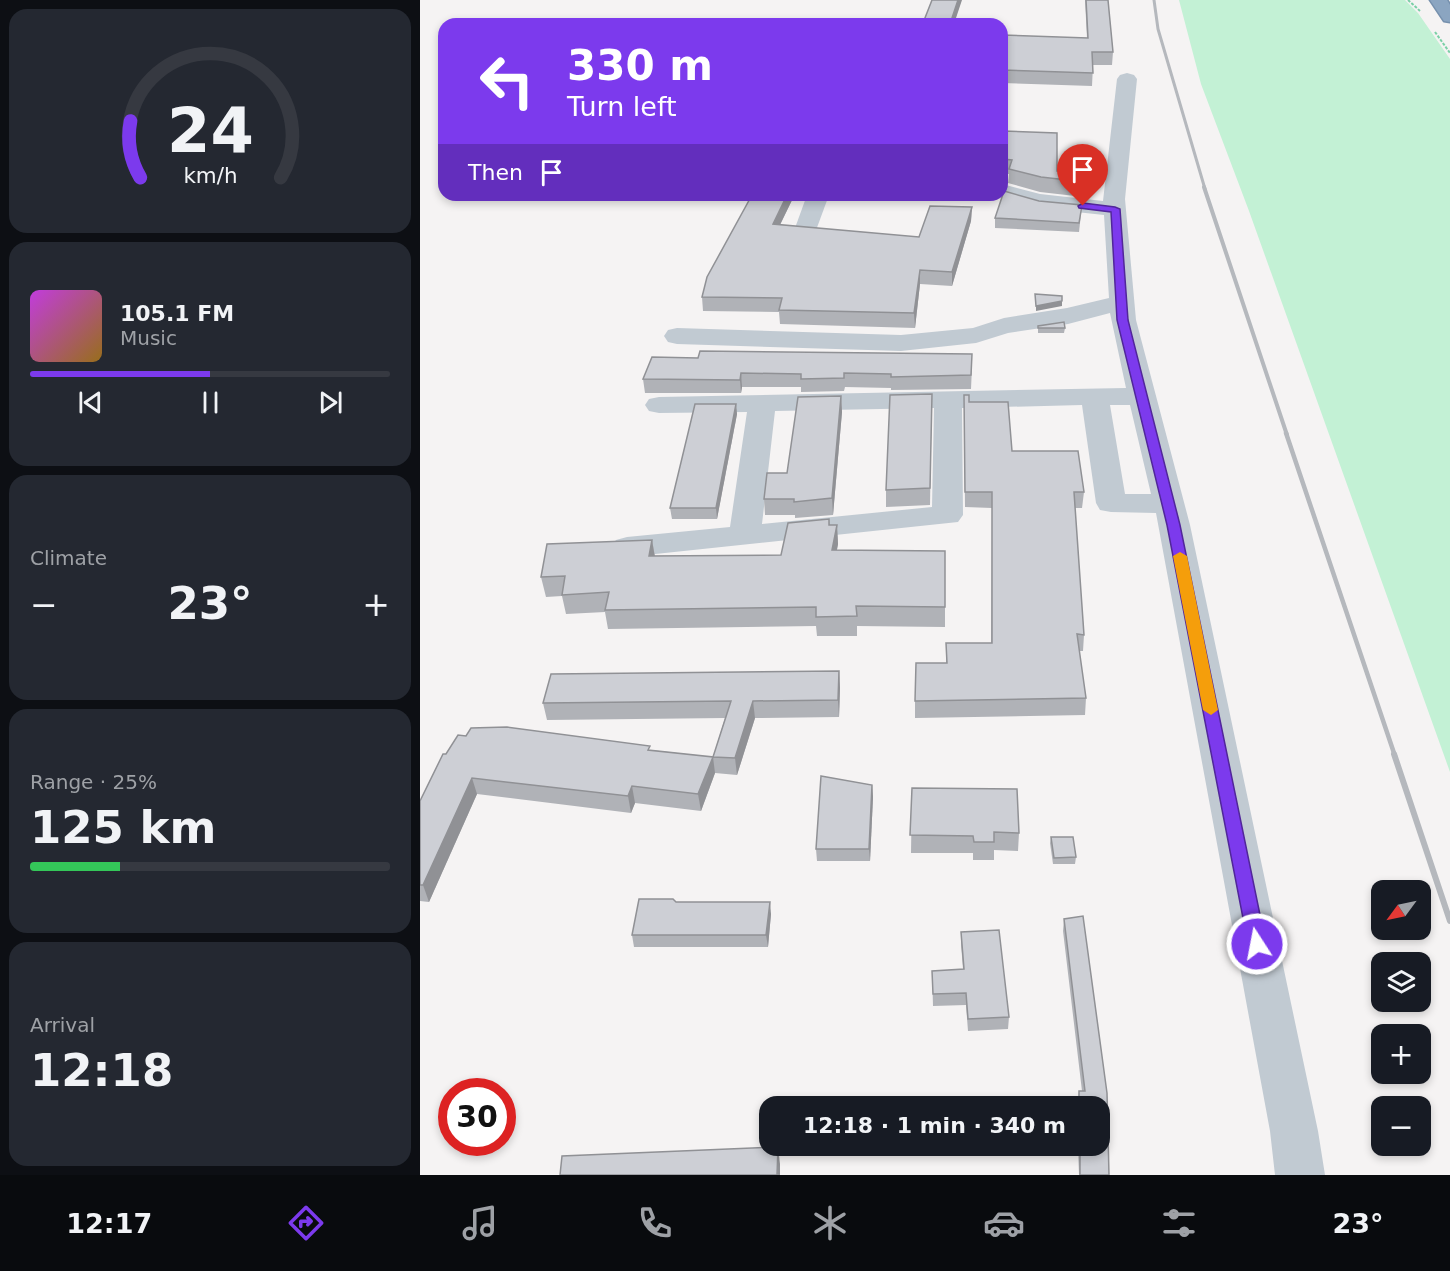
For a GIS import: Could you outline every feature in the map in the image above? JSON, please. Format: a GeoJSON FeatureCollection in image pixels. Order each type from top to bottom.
{"type":"FeatureCollection","features":[{"type":"Feature","properties":{"kind":"highway"},"geometry":{"type":"LineString","coordinates":[[1438,0],[1450,17]]}},
{"type":"Feature","properties":{"kind":"street"},"geometry":{"type":"LineString","coordinates":[[1127,79],[1115,209],[1123,320],[1168,504],[1294,1131],[1299,1175]]}},
{"type":"Feature","properties":{"kind":"street"},"geometry":{"type":"LineString","coordinates":[[1008,193],[1039,201],[1115,209]]}},
{"type":"Feature","properties":{"kind":"street"},"geometry":{"type":"LineString","coordinates":[[807,228],[816,201]]}},
{"type":"Feature","properties":{"kind":"street"},"geometry":{"type":"LineString","coordinates":[[677,336],[901,343],[976,335],[1004,326],[1068,316],[1122,303]]}},
{"type":"Feature","properties":{"kind":"street"},"geometry":{"type":"LineString","coordinates":[[659,405],[1142,396]]}},
{"type":"Feature","properties":{"kind":"street"},"geometry":{"type":"LineString","coordinates":[[1095,397],[1111,502],[1168,504]]}},
{"type":"Feature","properties":{"kind":"street"},"geometry":{"type":"LineString","coordinates":[[627,547],[947,515],[948,400]]}},
{"type":"Feature","properties":{"kind":"street"},"geometry":{"type":"LineString","coordinates":[[745,536],[762,403]]}},
{"type":"Feature","properties":{"kind":"green space"},"geometry":{"type":"Polygon","coordinates":[[[1179,0],[1405,0],[1418,13],[1450,59],[1450,772],[1249,211],[1201,84],[1179,0]]]}},
{"type":"Feature","properties":{"kind":"building"},"geometry":{"type":"Polygon","coordinates":[[[932,0],[958,0],[952,18],[925,18],[932,0]]]}},
{"type":"Feature","properties":{"kind":"building"},"geometry":{"type":"Polygon","coordinates":[[[1086,0],[1108,0],[1113,52],[1092,52],[1093,73],[1008,70],[1008,35],[1088,38],[1086,0]]]}},
{"type":"Feature","properties":{"kind":"building"},"geometry":{"type":"Polygon","coordinates":[[[1008,131],[1057,133],[1057,171],[1088,171],[1085,182],[1041,177],[1009,169],[1012,160],[1008,160],[1008,131]]]}},
{"type":"Feature","properties":{"kind":"building"},"geometry":{"type":"Polygon","coordinates":[[[1008,192],[1039,201],[1082,205],[1079,223],[995,218],[1001,201],[1008,201],[1008,192]]]}},
{"type":"Feature","properties":{"kind":"building"},"geometry":{"type":"Polygon","coordinates":[[[749,201],[784,201],[773,224],[919,237],[930,206],[972,207],[952,272],[920,270],[914,313],[779,310],[782,298],[702,297],[707,277],[749,201]]]}},
{"type":"Feature","properties":{"kind":"building"},"geometry":{"type":"Polygon","coordinates":[[[1035,294],[1062,296],[1062,301],[1036,306],[1035,294]]]}},
{"type":"Feature","properties":{"kind":"building"},"geometry":{"type":"Polygon","coordinates":[[[1064,322],[1065,328],[1038,328],[1038,326],[1064,322]]]}},
{"type":"Feature","properties":{"kind":"building"},"geometry":{"type":"Polygon","coordinates":[[[700,351],[972,354],[971,375],[891,377],[891,374],[844,373],[844,378],[801,379],[801,374],[741,373],[740,380],[643,379],[652,357],[698,358],[700,351]]]}},
{"type":"Feature","properties":{"kind":"building"},"geometry":{"type":"Polygon","coordinates":[[[932,394],[930,488],[886,490],[890,395],[932,394]]]}},
{"type":"Feature","properties":{"kind":"building"},"geometry":{"type":"Polygon","coordinates":[[[964,395],[969,395],[969,402],[1008,402],[1012,451],[1078,451],[1084,492],[1074,492],[1084,635],[1077,634],[1086,698],[915,701],[916,663],[947,663],[946,643],[992,643],[992,492],[965,492],[964,395]]]}},
{"type":"Feature","properties":{"kind":"building"},"geometry":{"type":"Polygon","coordinates":[[[841,396],[832,498],[794,502],[794,499],[764,499],[767,473],[787,473],[798,397],[841,396]]]}},
{"type":"Feature","properties":{"kind":"building"},"geometry":{"type":"Polygon","coordinates":[[[695,404],[736,404],[716,508],[670,508],[695,404]]]}},
{"type":"Feature","properties":{"kind":"building"},"geometry":{"type":"Polygon","coordinates":[[[829,519],[829,525],[837,525],[832,550],[945,551],[945,607],[856,606],[857,616],[816,617],[816,607],[605,610],[609,592],[562,595],[565,576],[541,577],[547,544],[652,540],[649,556],[781,555],[788,523],[829,519]]]}},
{"type":"Feature","properties":{"kind":"building"},"geometry":{"type":"Polygon","coordinates":[[[839,671],[838,700],[753,701],[735,758],[713,757],[731,701],[543,703],[551,674],[839,671]]]}},
{"type":"Feature","properties":{"kind":"building"},"geometry":{"type":"Polygon","coordinates":[[[507,727],[650,746],[648,750],[713,757],[698,794],[632,786],[628,796],[472,778],[423,885],[420,885],[420,801],[443,754],[446,754],[458,735],[466,736],[471,728],[507,727]]]}},
{"type":"Feature","properties":{"kind":"building"},"geometry":{"type":"Polygon","coordinates":[[[821,776],[872,785],[869,849],[816,849],[821,776]]]}},
{"type":"Feature","properties":{"kind":"building"},"geometry":{"type":"Polygon","coordinates":[[[912,788],[1017,789],[1019,833],[994,832],[994,842],[974,842],[973,836],[910,835],[912,788]]]}},
{"type":"Feature","properties":{"kind":"building"},"geometry":{"type":"Polygon","coordinates":[[[1051,837],[1073,837],[1076,857],[1054,858],[1051,837]]]}},
{"type":"Feature","properties":{"kind":"building"},"geometry":{"type":"Polygon","coordinates":[[[639,899],[673,899],[676,902],[770,902],[766,935],[632,935],[639,899]]]}},
{"type":"Feature","properties":{"kind":"building"},"geometry":{"type":"Polygon","coordinates":[[[1083,916],[1107,1096],[1079,1096],[1079,1091],[1085,1091],[1064,919],[1083,916]]]}},
{"type":"Feature","properties":{"kind":"building"},"geometry":{"type":"Polygon","coordinates":[[[999,930],[1009,1017],[968,1019],[966,993],[933,994],[932,971],[964,969],[961,932],[999,930]]]}},
{"type":"Feature","properties":{"kind":"building"},"geometry":{"type":"Polygon","coordinates":[[[759,1148],[759,1156],[778,1156],[777,1175],[560,1175],[562,1156],[759,1148]]]}},
{"type":"Feature","properties":{"kind":"building"},"geometry":{"type":"Polygon","coordinates":[[[1080,1156],[1109,1156],[1109,1175],[1080,1175],[1080,1156]]]}},
{"type":"Feature","properties":{"kind":"railway"},"geometry":{"type":"LineString","coordinates":[[1154,0],[1158,29],[1205,189]]}},
{"type":"Feature","properties":{"kind":"railway"},"geometry":{"type":"LineString","coordinates":[[1204,187],[1287,435]]}},
{"type":"Feature","properties":{"kind":"railway"},"geometry":{"type":"LineString","coordinates":[[1286,433],[1395,756]]}},
{"type":"Feature","properties":{"kind":"railway"},"geometry":{"type":"LineString","coordinates":[[1394,754],[1450,921]]}},
{"type":"Feature","properties":{"kind":"slow traffic"},"geometry":{"type":"LineString","coordinates":[[1180,556],[1211,710]]}},
{"type":"Feature","properties":{"kind":"route"},"geometry":{"type":"LineString","coordinates":[[1083,206],[1115,209],[1123,320],[1174,525],[1257,944]]}}]}
